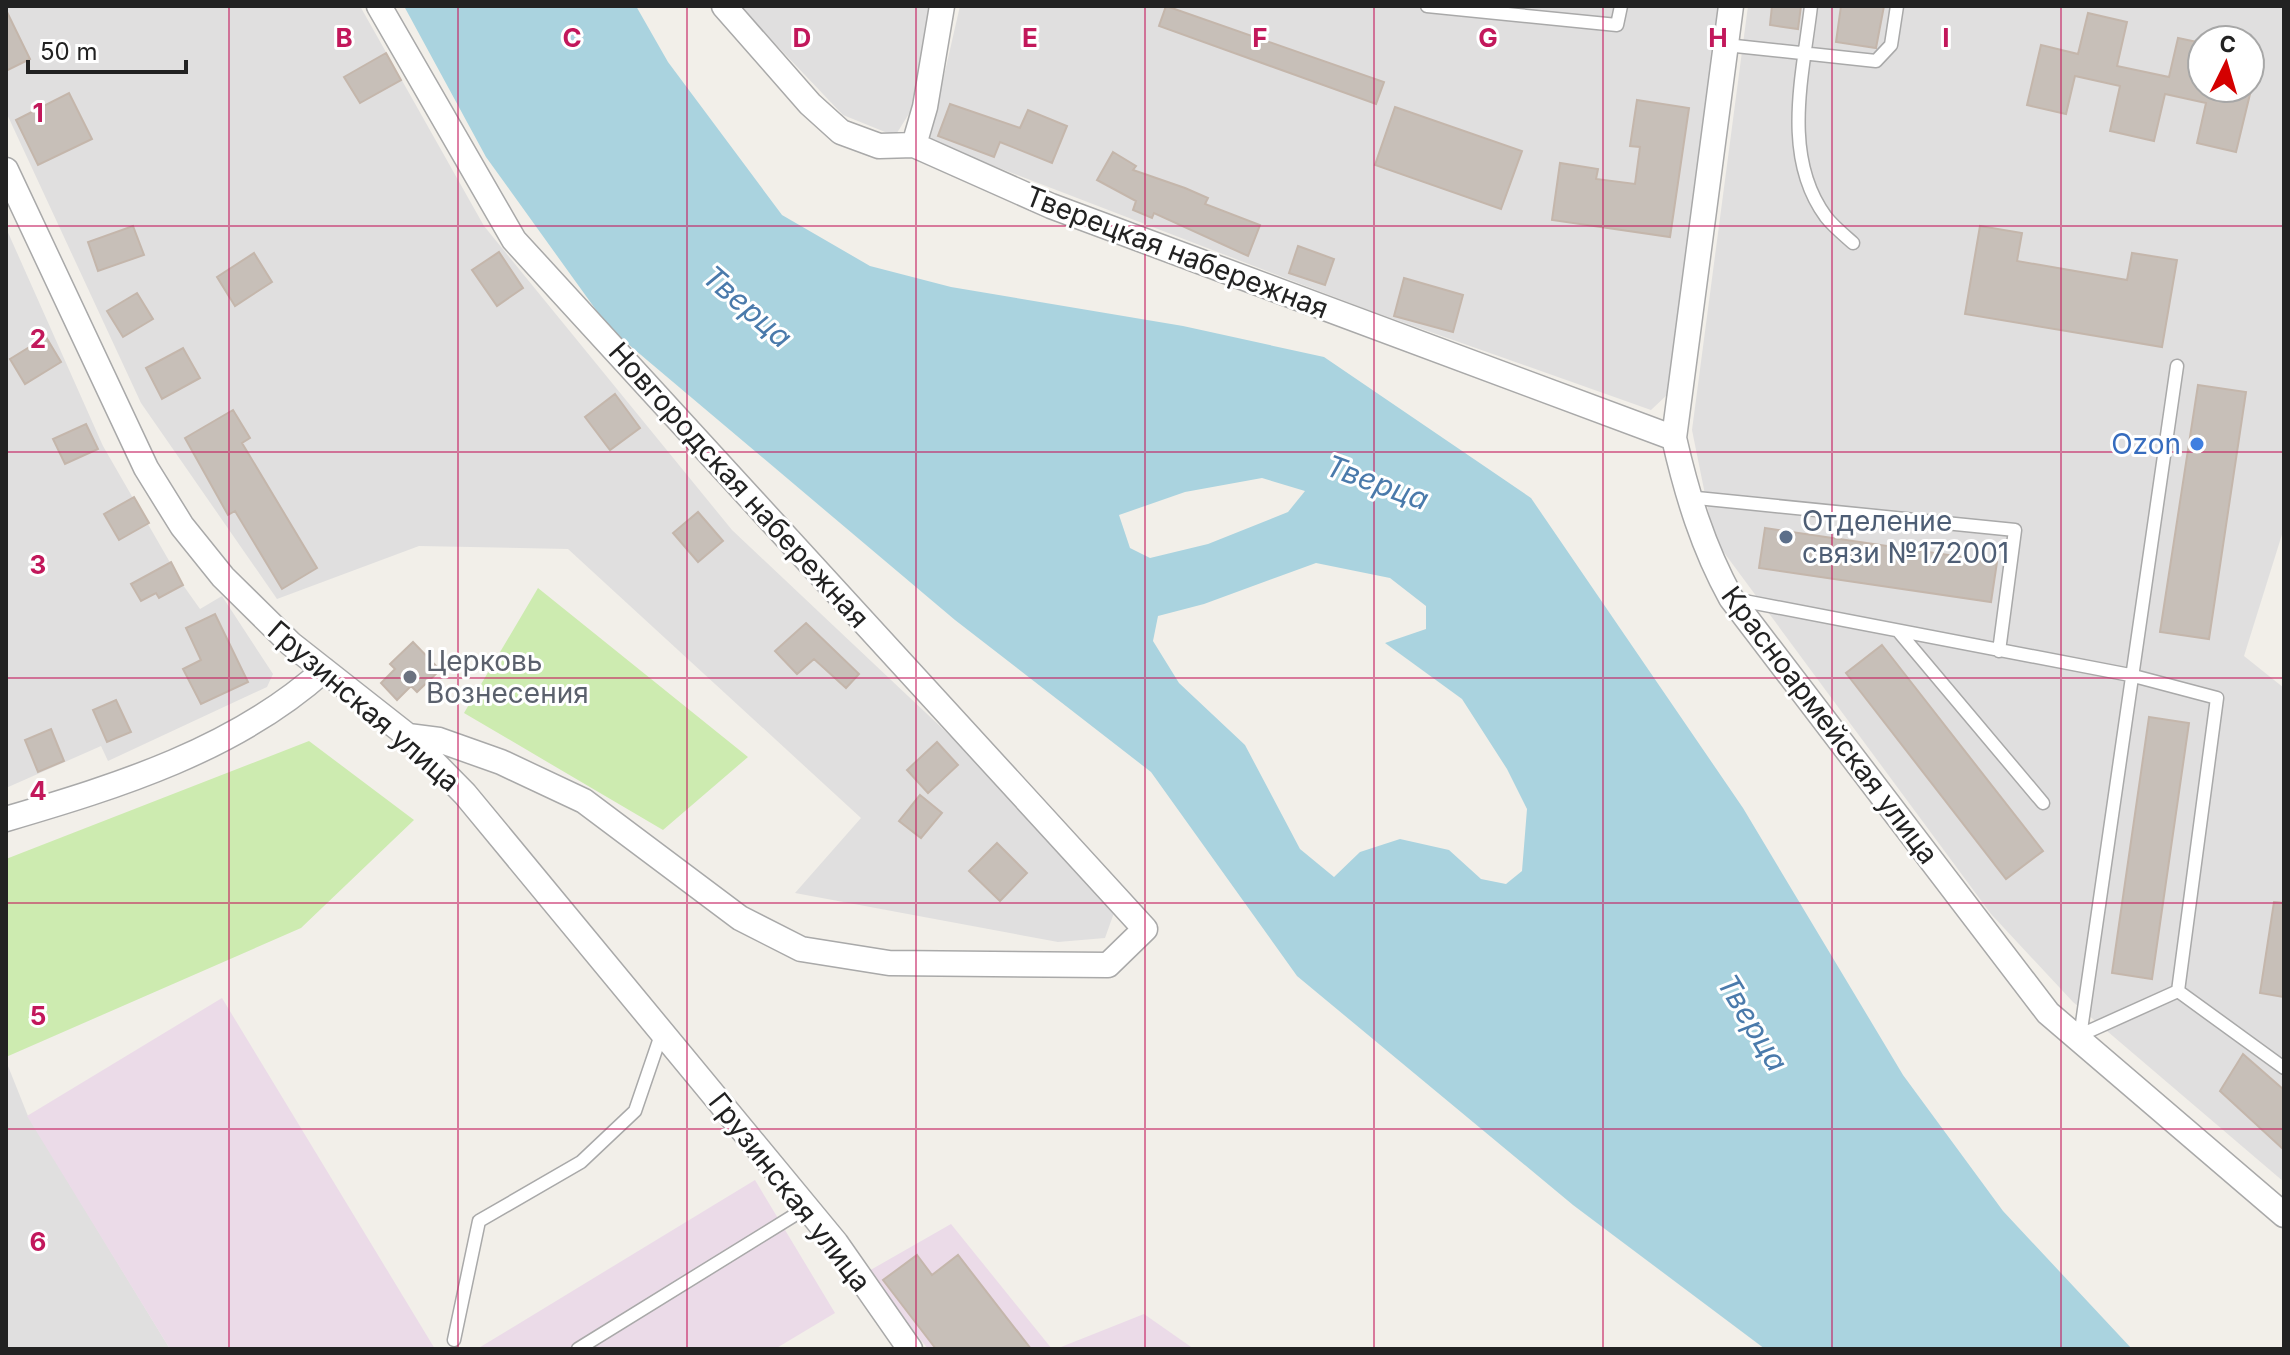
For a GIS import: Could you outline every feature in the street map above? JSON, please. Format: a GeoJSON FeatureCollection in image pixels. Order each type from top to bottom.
{"type":"FeatureCollection","features":[{"type":"Feature","properties":{"kind":"street","name":"Новгородская набережная"},"geometry":{"type":"LineString","coordinates":[[379,6],[514,240],[1145,929],[1108,965],[889,963],[801,949],[740,918],[584,801],[501,762],[439,740],[408,736]]}},
{"type":"Feature","properties":{"kind":"street","name":"Тверецкая набережная"},"geometry":{"type":"LineString","coordinates":[[724,6],[810,104],[841,132],[879,146],[914,145],[1051,206],[1674,438]]}},
{"type":"Feature","properties":{"kind":"street"},"geometry":{"type":"LineString","coordinates":[[914,145],[925,107],[942,6]]}},
{"type":"Feature","properties":{"kind":"street","name":"Красноармейская улица"},"geometry":{"type":"LineString","coordinates":[[1731,6],[1674,438],[1687,497],[1713,567],[1731,598],[2048,1013],[2284,1215]]}},
{"type":"Feature","properties":{"kind":"street","name":"Грузинская улица"},"geometry":{"type":"LineString","coordinates":[[6,170],[146,468],[182,526],[223,577],[291,644],[408,736],[465,794],[806,1208],[910,1349]]}},
{"type":"Feature","properties":{"kind":"street"},"geometry":{"type":"LineString","coordinates":[[6,819],[109,789],[251,726],[293,698],[324,670]]}},
{"type":"Feature","properties":{"kind":"lane"},"geometry":{"type":"LineString","coordinates":[[1427,6],[1617,25],[1621,6]]}},
{"type":"Feature","properties":{"kind":"lane"},"geometry":{"type":"LineString","coordinates":[[1811,6],[1797,140],[1806,177],[1826,217],[1853,243]]}},
{"type":"Feature","properties":{"kind":"lane"},"geometry":{"type":"LineString","coordinates":[[1726,45],[1876,61],[1891,45],[1897,6]]}},
{"type":"Feature","properties":{"kind":"lane"},"geometry":{"type":"LineString","coordinates":[[2076,1037],[2081,1030],[2177,366]]}},
{"type":"Feature","properties":{"kind":"lane"},"geometry":{"type":"LineString","coordinates":[[1687,497],[2015,530],[1999,651]]}},
{"type":"Feature","properties":{"kind":"lane"},"geometry":{"type":"LineString","coordinates":[[1731,598],[2130,675],[2217,698],[2178,991]]}},
{"type":"Feature","properties":{"kind":"lane"},"geometry":{"type":"LineString","coordinates":[[1899,632],[2043,803]]}},
{"type":"Feature","properties":{"kind":"lane"},"geometry":{"type":"LineString","coordinates":[[2076,1037],[2178,991]]}},
{"type":"Feature","properties":{"kind":"lane"},"geometry":{"type":"LineString","coordinates":[[2178,991],[2284,1068]]}},
{"type":"Feature","properties":{"kind":"lane"},"geometry":{"type":"LineString","coordinates":[[454,1340],[479,1221],[581,1162],[635,1111],[662,1032]]}},
{"type":"Feature","properties":{"kind":"lane"},"geometry":{"type":"LineString","coordinates":[[578,1349],[806,1208]]}},
{"type":"Feature","properties":{"kind":"shaded area"},"geometry":{"type":"Polygon","coordinates":[[[6,6],[360,6],[484,226],[732,530],[1120,896],[1105,938],[1058,942],[795,893],[861,818],[568,549],[419,546],[277,599],[141,403],[6,112],[6,6]]]}},
{"type":"Feature","properties":{"kind":"shaded area"},"geometry":{"type":"Polygon","coordinates":[[[739,6],[929,6],[912,109],[895,136],[843,115],[739,6]]]}},
{"type":"Feature","properties":{"kind":"shaded area"},"geometry":{"type":"Polygon","coordinates":[[[960,6],[1721,6],[1668,394],[1651,410],[1371,311],[929,141],[960,6]]]}},
{"type":"Feature","properties":{"kind":"shaded area"},"geometry":{"type":"Polygon","coordinates":[[[1748,6],[2284,6],[2284,528],[2244,656],[2284,688],[2284,1182],[2073,1002],[1991,914],[1714,539],[1692,430],[1748,6]]]}},
{"type":"Feature","properties":{"kind":"shaded area"},"geometry":{"type":"Polygon","coordinates":[[[6,228],[103,446],[183,585],[200,609],[222,596],[273,674],[267,687],[108,761],[101,746],[6,788],[6,228]]]}},
{"type":"Feature","properties":{"kind":"shaded area"},"geometry":{"type":"Polygon","coordinates":[[[222,998],[435,1349],[170,1349],[27,1116],[222,998]]]}},
{"type":"Feature","properties":{"kind":"shaded area"},"geometry":{"type":"Polygon","coordinates":[[[6,1061],[28,1116],[170,1349],[6,1349],[6,1061]]]}},
{"type":"Feature","properties":{"kind":"shaded area"},"geometry":{"type":"Polygon","coordinates":[[[755,1180],[835,1313],[775,1349],[477,1349],[755,1180]]]}},
{"type":"Feature","properties":{"kind":"shaded area"},"geometry":{"type":"Polygon","coordinates":[[[951,1224],[1052,1349],[928,1349],[867,1272],[951,1224]]]}},
{"type":"Feature","properties":{"kind":"shaded area"},"geometry":{"type":"Polygon","coordinates":[[[1144,1314],[1194,1349],[1056,1349],[1144,1314]]]}},
{"type":"Feature","properties":{"kind":"green space"},"geometry":{"type":"Polygon","coordinates":[[[538,588],[748,757],[663,830],[464,713],[538,588]]]}},
{"type":"Feature","properties":{"kind":"green space"},"geometry":{"type":"Polygon","coordinates":[[[309,741],[414,820],[301,928],[6,1057],[6,859],[309,741]]]}},
{"type":"Feature","properties":{"kind":"water","name":"Тверца"},"geometry":{"type":"Polygon","coordinates":[[[404,6],[636,6],[668,62],[782,215],[870,266],[951,287],[1183,326],[1324,357],[1531,498],[1743,808],[1903,1075],[2003,1211],[2132,1349],[1765,1349],[1573,1205],[1297,976],[1151,772],[955,620],[609,328],[486,157],[404,6]],[[1262,478],[1185,492],[1119,515],[1130,548],[1150,558],[1208,544],[1288,512],[1305,491],[1262,478]],[[1316,563],[1204,604],[1158,616],[1153,641],[1179,683],[1245,745],[1300,849],[1334,877],[1360,852],[1400,839],[1449,850],[1481,879],[1506,884],[1522,871],[1527,809],[1507,769],[1462,699],[1385,643],[1426,629],[1426,606],[1390,578],[1316,563]]]}},
{"type":"Feature","properties":{"kind":"building"},"geometry":{"type":"Polygon","coordinates":[[[1166,6],[1384,82],[1376,104],[1159,26],[1166,6]]]}},
{"type":"Feature","properties":{"kind":"building"},"geometry":{"type":"Polygon","coordinates":[[[1772,6],[1801,6],[1798,29],[1770,25],[1772,6]]]}},
{"type":"Feature","properties":{"kind":"building"},"geometry":{"type":"Polygon","coordinates":[[[1841,6],[1884,6],[1876,48],[1836,42],[1841,6]]]}},
{"type":"Feature","properties":{"kind":"building"},"geometry":{"type":"Polygon","coordinates":[[[6,10],[30,59],[6,71],[6,10]]]}},
{"type":"Feature","properties":{"kind":"building"},"geometry":{"type":"Polygon","coordinates":[[[2088,13],[2127,22],[2117,66],[2169,77],[2178,38],[2186,40],[2186,99],[2165,94],[2154,141],[2110,131],[2120,86],[2075,76],[2066,114],[2027,105],[2041,45],[2078,54],[2088,13]]]}},
{"type":"Feature","properties":{"kind":"building"},"geometry":{"type":"Polygon","coordinates":[[[386,53],[401,80],[360,103],[344,77],[386,53]]]}},
{"type":"Feature","properties":{"kind":"building"},"geometry":{"type":"Polygon","coordinates":[[[69,93],[92,139],[38,165],[16,120],[69,93]]]}},
{"type":"Feature","properties":{"kind":"building"},"geometry":{"type":"Polygon","coordinates":[[[1637,100],[1689,108],[1670,237],[1552,220],[1560,163],[1598,169],[1596,179],[1635,184],[1640,147],[1630,146],[1637,100]]]}},
{"type":"Feature","properties":{"kind":"building"},"geometry":{"type":"Polygon","coordinates":[[[950,104],[1020,128],[1028,110],[1067,126],[1052,163],[1000,142],[994,157],[938,136],[950,104]]]}},
{"type":"Feature","properties":{"kind":"building"},"geometry":{"type":"Polygon","coordinates":[[[2206,104],[2248,104],[2236,152],[2197,143],[2206,104]]]}},
{"type":"Feature","properties":{"kind":"building"},"geometry":{"type":"Polygon","coordinates":[[[1395,107],[1522,151],[1501,209],[1375,165],[1395,107]]]}},
{"type":"Feature","properties":{"kind":"building"},"geometry":{"type":"Polygon","coordinates":[[[1113,152],[1136,166],[1133,170],[1185,188],[1208,198],[1205,204],[1260,225],[1248,256],[1154,213],[1152,218],[1133,210],[1136,201],[1097,180],[1113,152]]]}},
{"type":"Feature","properties":{"kind":"building"},"geometry":{"type":"Polygon","coordinates":[[[133,226],[144,255],[98,271],[88,242],[133,226]]]}},
{"type":"Feature","properties":{"kind":"building"},"geometry":{"type":"Polygon","coordinates":[[[1980,226],[2022,233],[2017,261],[2127,280],[2132,253],[2177,260],[2162,347],[1965,314],[1980,226]]]}},
{"type":"Feature","properties":{"kind":"building"},"geometry":{"type":"Polygon","coordinates":[[[1298,246],[1334,259],[1325,285],[1289,273],[1298,246]]]}},
{"type":"Feature","properties":{"kind":"building"},"geometry":{"type":"Polygon","coordinates":[[[499,252],[523,288],[497,306],[472,270],[499,252]]]}},
{"type":"Feature","properties":{"kind":"building"},"geometry":{"type":"Polygon","coordinates":[[[254,253],[272,282],[235,306],[217,277],[254,253]]]}},
{"type":"Feature","properties":{"kind":"building"},"geometry":{"type":"Polygon","coordinates":[[[1404,278],[1463,295],[1453,332],[1394,316],[1404,278]]]}},
{"type":"Feature","properties":{"kind":"building"},"geometry":{"type":"Polygon","coordinates":[[[137,293],[153,319],[123,337],[107,311],[137,293]]]}},
{"type":"Feature","properties":{"kind":"building"},"geometry":{"type":"Polygon","coordinates":[[[46,337],[61,362],[25,384],[10,359],[46,337]]]}},
{"type":"Feature","properties":{"kind":"building"},"geometry":{"type":"Polygon","coordinates":[[[183,348],[200,378],[162,399],[146,368],[183,348]]]}},
{"type":"Feature","properties":{"kind":"building"},"geometry":{"type":"Polygon","coordinates":[[[2198,385],[2246,392],[2209,639],[2160,632],[2198,385]]]}},
{"type":"Feature","properties":{"kind":"building"},"geometry":{"type":"Polygon","coordinates":[[[615,394],[640,428],[610,450],[585,417],[615,394]]]}},
{"type":"Feature","properties":{"kind":"building"},"geometry":{"type":"Polygon","coordinates":[[[233,410],[250,438],[242,443],[317,568],[282,589],[235,511],[228,515],[185,438],[233,410]]]}},
{"type":"Feature","properties":{"kind":"building"},"geometry":{"type":"Polygon","coordinates":[[[86,424],[98,449],[65,464],[53,439],[86,424]]]}},
{"type":"Feature","properties":{"kind":"building"},"geometry":{"type":"Polygon","coordinates":[[[134,497],[149,523],[119,540],[104,514],[134,497]]]}},
{"type":"Feature","properties":{"kind":"building"},"geometry":{"type":"Polygon","coordinates":[[[698,512],[723,541],[698,562],[673,533],[698,512]]]}},
{"type":"Feature","properties":{"kind":"building"},"geometry":{"type":"Polygon","coordinates":[[[1765,528],[1997,562],[1991,602],[1759,568],[1765,528]]]}},
{"type":"Feature","properties":{"kind":"building"},"geometry":{"type":"Polygon","coordinates":[[[171,562],[183,585],[159,598],[156,593],[141,601],[131,584],[171,562]]]}},
{"type":"Feature","properties":{"kind":"building"},"geometry":{"type":"Polygon","coordinates":[[[215,614],[248,682],[201,704],[183,669],[201,660],[186,628],[215,614]]]}},
{"type":"Feature","properties":{"kind":"building"},"geometry":{"type":"Polygon","coordinates":[[[806,623],[859,674],[846,688],[814,659],[797,674],[775,651],[806,623]]]}},
{"type":"Feature","properties":{"kind":"building","name":"Церковь Вознесения"},"geometry":{"type":"Polygon","coordinates":[[[413,642],[440,670],[417,692],[411,686],[397,700],[381,683],[395,669],[390,664],[413,642]]]}},
{"type":"Feature","properties":{"kind":"building"},"geometry":{"type":"Polygon","coordinates":[[[1882,645],[2043,851],[2006,879],[1846,673],[1882,645]]]}},
{"type":"Feature","properties":{"kind":"building"},"geometry":{"type":"Polygon","coordinates":[[[116,700],[131,732],[107,742],[93,710],[116,700]]]}},
{"type":"Feature","properties":{"kind":"building"},"geometry":{"type":"Polygon","coordinates":[[[2149,717],[2189,723],[2152,979],[2112,973],[2149,717]]]}},
{"type":"Feature","properties":{"kind":"building"},"geometry":{"type":"Polygon","coordinates":[[[51,729],[64,761],[38,772],[25,740],[51,729]]]}},
{"type":"Feature","properties":{"kind":"building"},"geometry":{"type":"Polygon","coordinates":[[[937,742],[958,765],[928,793],[907,770],[937,742]]]}},
{"type":"Feature","properties":{"kind":"building"},"geometry":{"type":"Polygon","coordinates":[[[920,795],[942,813],[921,838],[899,821],[920,795]]]}},
{"type":"Feature","properties":{"kind":"building"},"geometry":{"type":"Polygon","coordinates":[[[997,843],[1027,873],[1000,901],[969,871],[997,843]]]}},
{"type":"Feature","properties":{"kind":"building"},"geometry":{"type":"Polygon","coordinates":[[[2274,902],[2284,903],[2284,997],[2260,993],[2274,902]]]}},
{"type":"Feature","properties":{"kind":"building"},"geometry":{"type":"Polygon","coordinates":[[[2243,1054],[2284,1090],[2284,1150],[2220,1091],[2243,1054]]]}},
{"type":"Feature","properties":{"kind":"building"},"geometry":{"type":"Polygon","coordinates":[[[917,1255],[932,1275],[958,1255],[1031,1349],[936,1349],[883,1280],[917,1255]]]}},
{"type":"Feature","properties":{"kind":"place","name":"Ozon"},"geometry":{"type":"Point","coordinates":[2197,444]}},
{"type":"Feature","properties":{"kind":"place","name":"Отделение связи №172001"},"geometry":{"type":"Point","coordinates":[1786,537]}},
{"type":"Feature","properties":{"kind":"place","name":"Церковь Вознесения"},"geometry":{"type":"Point","coordinates":[410,677]}}]}
